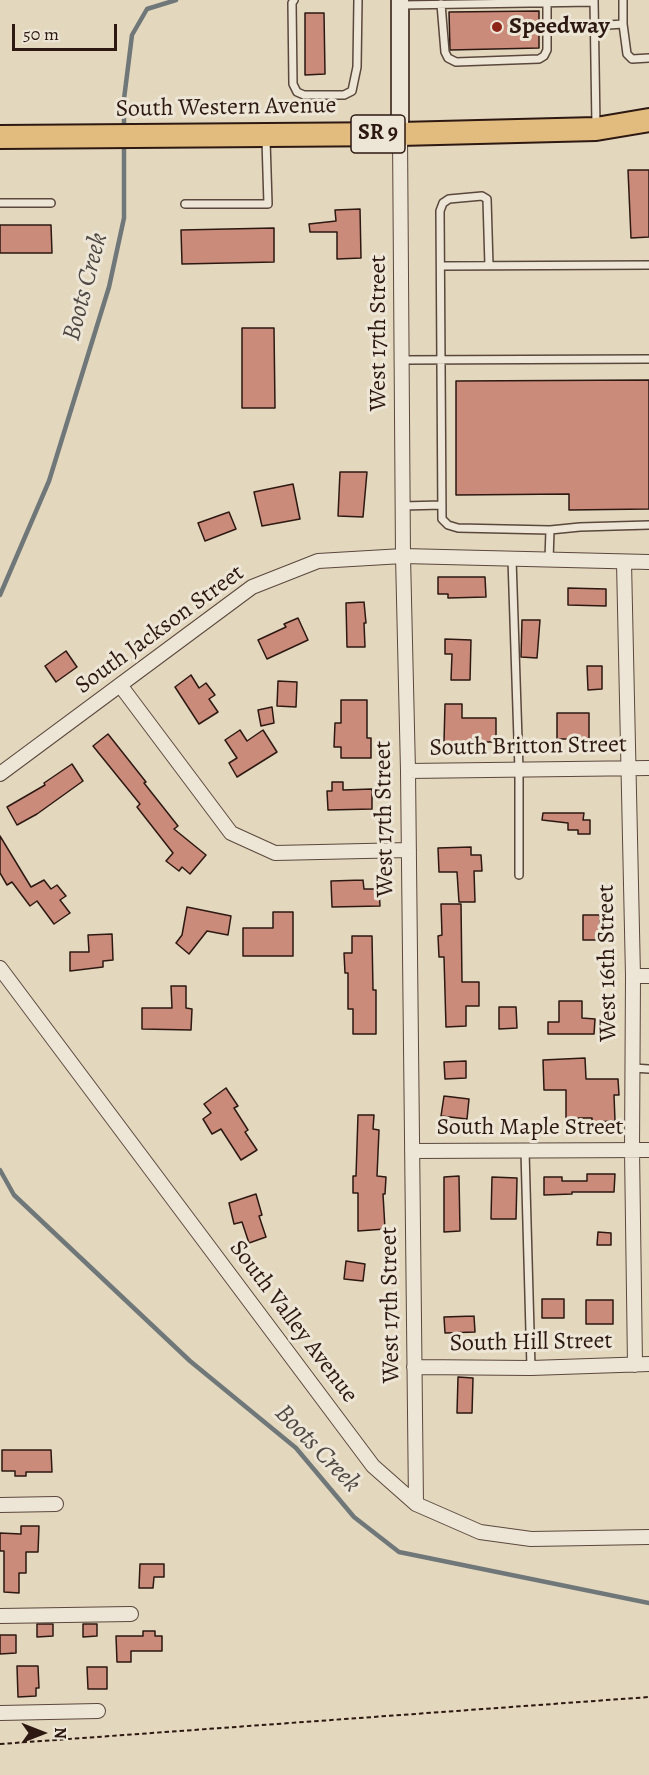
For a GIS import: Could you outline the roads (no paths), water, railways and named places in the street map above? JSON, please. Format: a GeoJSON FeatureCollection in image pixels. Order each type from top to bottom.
{"type":"FeatureCollection","features":[{"type":"Feature","properties":{"kind":"highway","name":"SR 9"},"geometry":{"type":"LineString","coordinates":[[596,129],[649,120]]}},
{"type":"Feature","properties":{"kind":"highway","name":"South Western Avenue"},"geometry":{"type":"LineString","coordinates":[[0,137],[400,134],[596,129]]}},
{"type":"Feature","properties":{"kind":"street"},"geometry":{"type":"LineString","coordinates":[[400,2],[400,134]]}},
{"type":"Feature","properties":{"kind":"street","name":"West 17th Street"},"geometry":{"type":"LineString","coordinates":[[400,134],[402,506],[408,771],[416,1504]]}},
{"type":"Feature","properties":{"kind":"street","name":"South Jackson Street"},"geometry":{"type":"LineString","coordinates":[[0,774],[252,587],[318,561],[403,556],[649,562]]}},
{"type":"Feature","properties":{"kind":"street","name":"West 16th Street"},"geometry":{"type":"LineString","coordinates":[[624,562],[633,976],[632,1150],[635,1365]]}},
{"type":"Feature","properties":{"kind":"street"},"geometry":{"type":"LineString","coordinates":[[120,685],[231,833],[275,853],[409,850]]}},
{"type":"Feature","properties":{"kind":"street","name":"South Britton Street"},"geometry":{"type":"LineString","coordinates":[[408,771],[649,768]]}},
{"type":"Feature","properties":{"kind":"street","name":"South Valley Avenue"},"geometry":{"type":"LineString","coordinates":[[0,968],[373,1466],[416,1504],[480,1532],[531,1539],[649,1537]]}},
{"type":"Feature","properties":{"kind":"street"},"geometry":{"type":"LineString","coordinates":[[633,976],[649,976]]}},
{"type":"Feature","properties":{"kind":"street","name":"South Maple Street"},"geometry":{"type":"LineString","coordinates":[[412,1151],[649,1150]]}},
{"type":"Feature","properties":{"kind":"street","name":"South Hill Street"},"geometry":{"type":"LineString","coordinates":[[414,1367],[531,1368],[649,1364]]}},
{"type":"Feature","properties":{"kind":"street"},"geometry":{"type":"LineString","coordinates":[[0,1505],[56,1504]]}},
{"type":"Feature","properties":{"kind":"street"},"geometry":{"type":"LineString","coordinates":[[0,1616],[131,1614]]}},
{"type":"Feature","properties":{"kind":"street"},"geometry":{"type":"LineString","coordinates":[[0,1713],[98,1711]]}},
{"type":"Feature","properties":{"kind":"lane"},"geometry":{"type":"LineString","coordinates":[[294,0],[292,3],[293,84],[297,92],[304,95],[344,95],[352,91],[357,67],[358,0]]}},
{"type":"Feature","properties":{"kind":"lane"},"geometry":{"type":"LineString","coordinates":[[623,0],[623,24],[629,58],[649,58]]}},
{"type":"Feature","properties":{"kind":"lane"},"geometry":{"type":"LineString","coordinates":[[400,2],[441,4],[594,1],[596,129]]}},
{"type":"Feature","properties":{"kind":"lane"},"geometry":{"type":"LineString","coordinates":[[441,4],[444,52],[448,58],[456,62],[539,59],[544,56],[547,50],[547,3]]}},
{"type":"Feature","properties":{"kind":"lane"},"geometry":{"type":"LineString","coordinates":[[594,26],[623,24]]}},
{"type":"Feature","properties":{"kind":"lane"},"geometry":{"type":"LineString","coordinates":[[185,204],[268,204],[266,134]]}},
{"type":"Feature","properties":{"kind":"lane"},"geometry":{"type":"LineString","coordinates":[[489,266],[487,199],[482,196],[449,199],[443,203],[440,211],[442,519],[448,525],[458,528],[550,530],[649,525]]}},
{"type":"Feature","properties":{"kind":"lane"},"geometry":{"type":"LineString","coordinates":[[0,203],[51,202]]}},
{"type":"Feature","properties":{"kind":"lane"},"geometry":{"type":"LineString","coordinates":[[441,266],[649,265]]}},
{"type":"Feature","properties":{"kind":"lane"},"geometry":{"type":"LineString","coordinates":[[402,360],[649,359]]}},
{"type":"Feature","properties":{"kind":"lane"},"geometry":{"type":"LineString","coordinates":[[402,506],[442,505]]}},
{"type":"Feature","properties":{"kind":"lane"},"geometry":{"type":"LineString","coordinates":[[549,560],[550,530]]}},
{"type":"Feature","properties":{"kind":"lane"},"geometry":{"type":"LineString","coordinates":[[512,559],[519,770],[519,875]]}},
{"type":"Feature","properties":{"kind":"lane"},"geometry":{"type":"LineString","coordinates":[[633,1068],[649,1068]]}},
{"type":"Feature","properties":{"kind":"lane"},"geometry":{"type":"LineString","coordinates":[[525,1151],[531,1368]]}},
{"type":"Feature","properties":{"kind":"waterway","name":"Boots Creek"},"geometry":{"type":"LineString","coordinates":[[124,131],[124,99],[132,35],[147,9],[176,0]]}},
{"type":"Feature","properties":{"kind":"waterway","name":"Boots Creek"},"geometry":{"type":"LineString","coordinates":[[0,595],[49,481],[109,287],[124,218],[124,142]]}},
{"type":"Feature","properties":{"kind":"waterway","name":"Boots Creek"},"geometry":{"type":"LineString","coordinates":[[0,1170],[14,1195],[190,1361],[296,1448],[354,1517],[399,1552],[649,1603]]}},
{"type":"Feature","properties":{"kind":"place","name":"Speedway"},"geometry":{"type":"Point","coordinates":[497,27]}}]}
